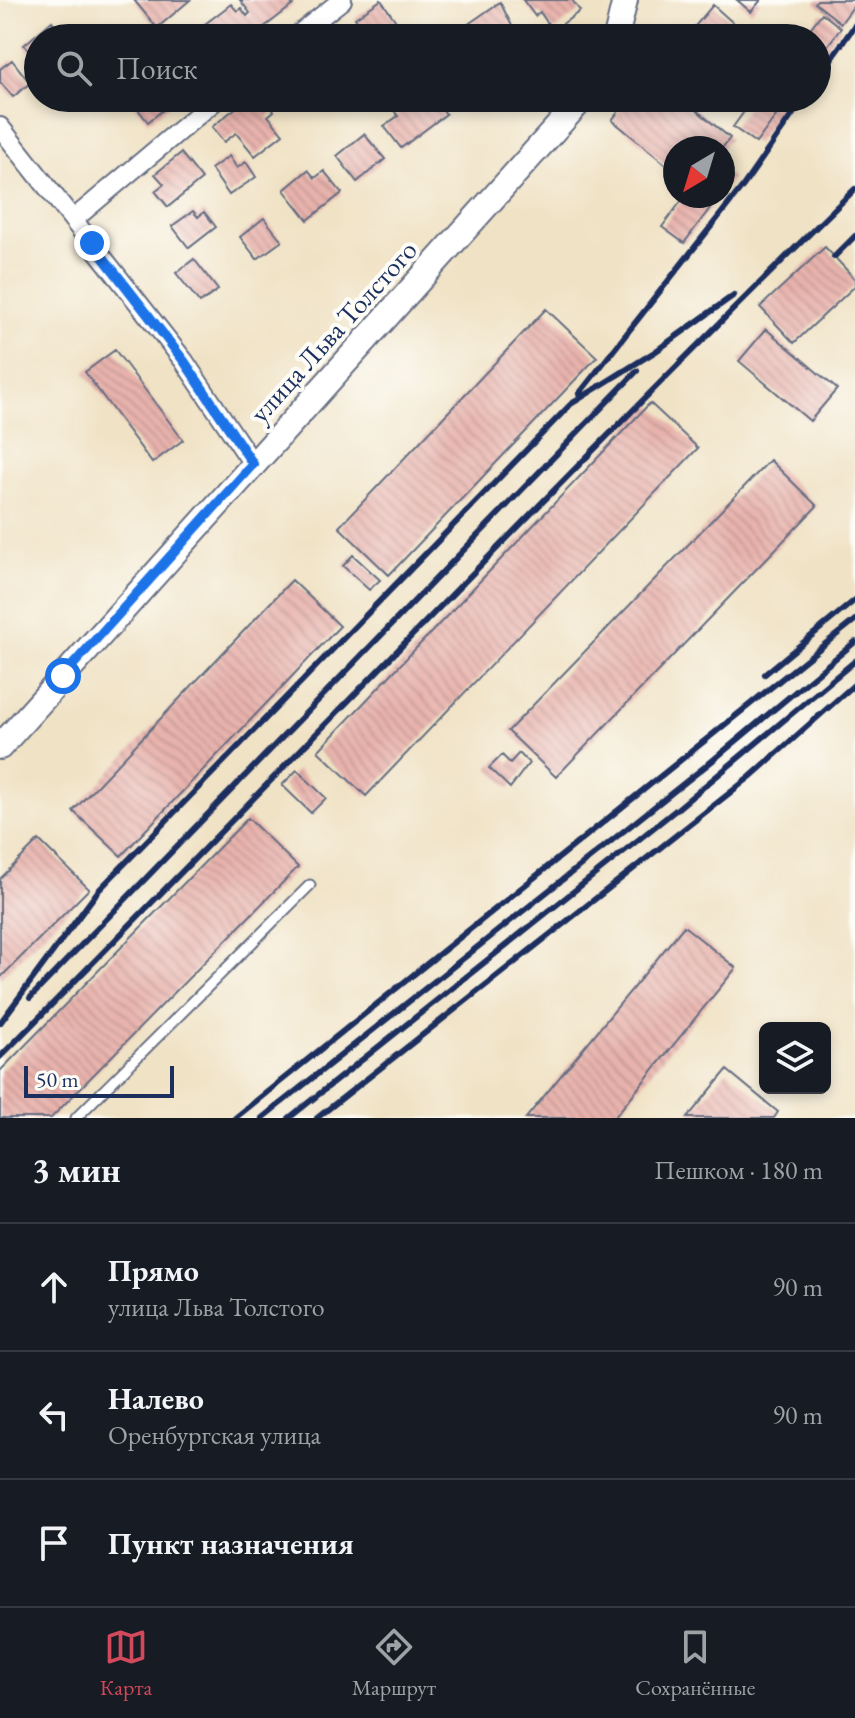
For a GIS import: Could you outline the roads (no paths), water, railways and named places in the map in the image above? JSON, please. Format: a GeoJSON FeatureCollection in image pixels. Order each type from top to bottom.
{"type":"FeatureCollection","features":[{"type":"Feature","properties":{"kind":"street"},"geometry":{"type":"LineString","coordinates":[[312,24],[342,0]]}},
{"type":"Feature","properties":{"kind":"street"},"geometry":{"type":"LineString","coordinates":[[619,24],[625,0]]}},
{"type":"Feature","properties":{"kind":"street"},"geometry":{"type":"LineString","coordinates":[[74,219],[201,112]]}},
{"type":"Feature","properties":{"kind":"street","name":"улица Льва Толстого"},"geometry":{"type":"LineString","coordinates":[[0,747],[570,112]]}},
{"type":"Feature","properties":{"kind":"street"},"geometry":{"type":"LineString","coordinates":[[0,127],[184,361],[253,464]]}},
{"type":"Feature","properties":{"kind":"lane"},"geometry":{"type":"LineString","coordinates":[[76,1118],[310,885]]}},
{"type":"Feature","properties":{"kind":"railway"},"geometry":{"type":"LineString","coordinates":[[831,59],[855,25]]}},
{"type":"Feature","properties":{"kind":"railway"},"geometry":{"type":"LineString","coordinates":[[579,394],[743,186],[794,112]]}},
{"type":"Feature","properties":{"kind":"railway"},"geometry":{"type":"LineString","coordinates":[[0,1057],[532,512],[855,189]]}},
{"type":"Feature","properties":{"kind":"railway"},"geometry":{"type":"LineString","coordinates":[[834,257],[855,236]]}},
{"type":"Feature","properties":{"kind":"railway"},"geometry":{"type":"LineString","coordinates":[[0,1023],[98,891],[571,404],[656,351],[734,295]]}},
{"type":"Feature","properties":{"kind":"railway"},"geometry":{"type":"LineString","coordinates":[[30,998],[637,371]]}},
{"type":"Feature","properties":{"kind":"railway"},"geometry":{"type":"LineString","coordinates":[[765,674],[855,600]]}},
{"type":"Feature","properties":{"kind":"railway"},"geometry":{"type":"LineString","coordinates":[[235,1118],[855,620]]}},
{"type":"Feature","properties":{"kind":"railway"},"geometry":{"type":"LineString","coordinates":[[262,1118],[712,761],[855,642]]}},
{"type":"Feature","properties":{"kind":"railway"},"geometry":{"type":"LineString","coordinates":[[289,1118],[677,809],[855,661]]}},
{"type":"Feature","properties":{"kind":"railway"},"geometry":{"type":"LineString","coordinates":[[317,1118],[750,777],[855,684]]}}]}
